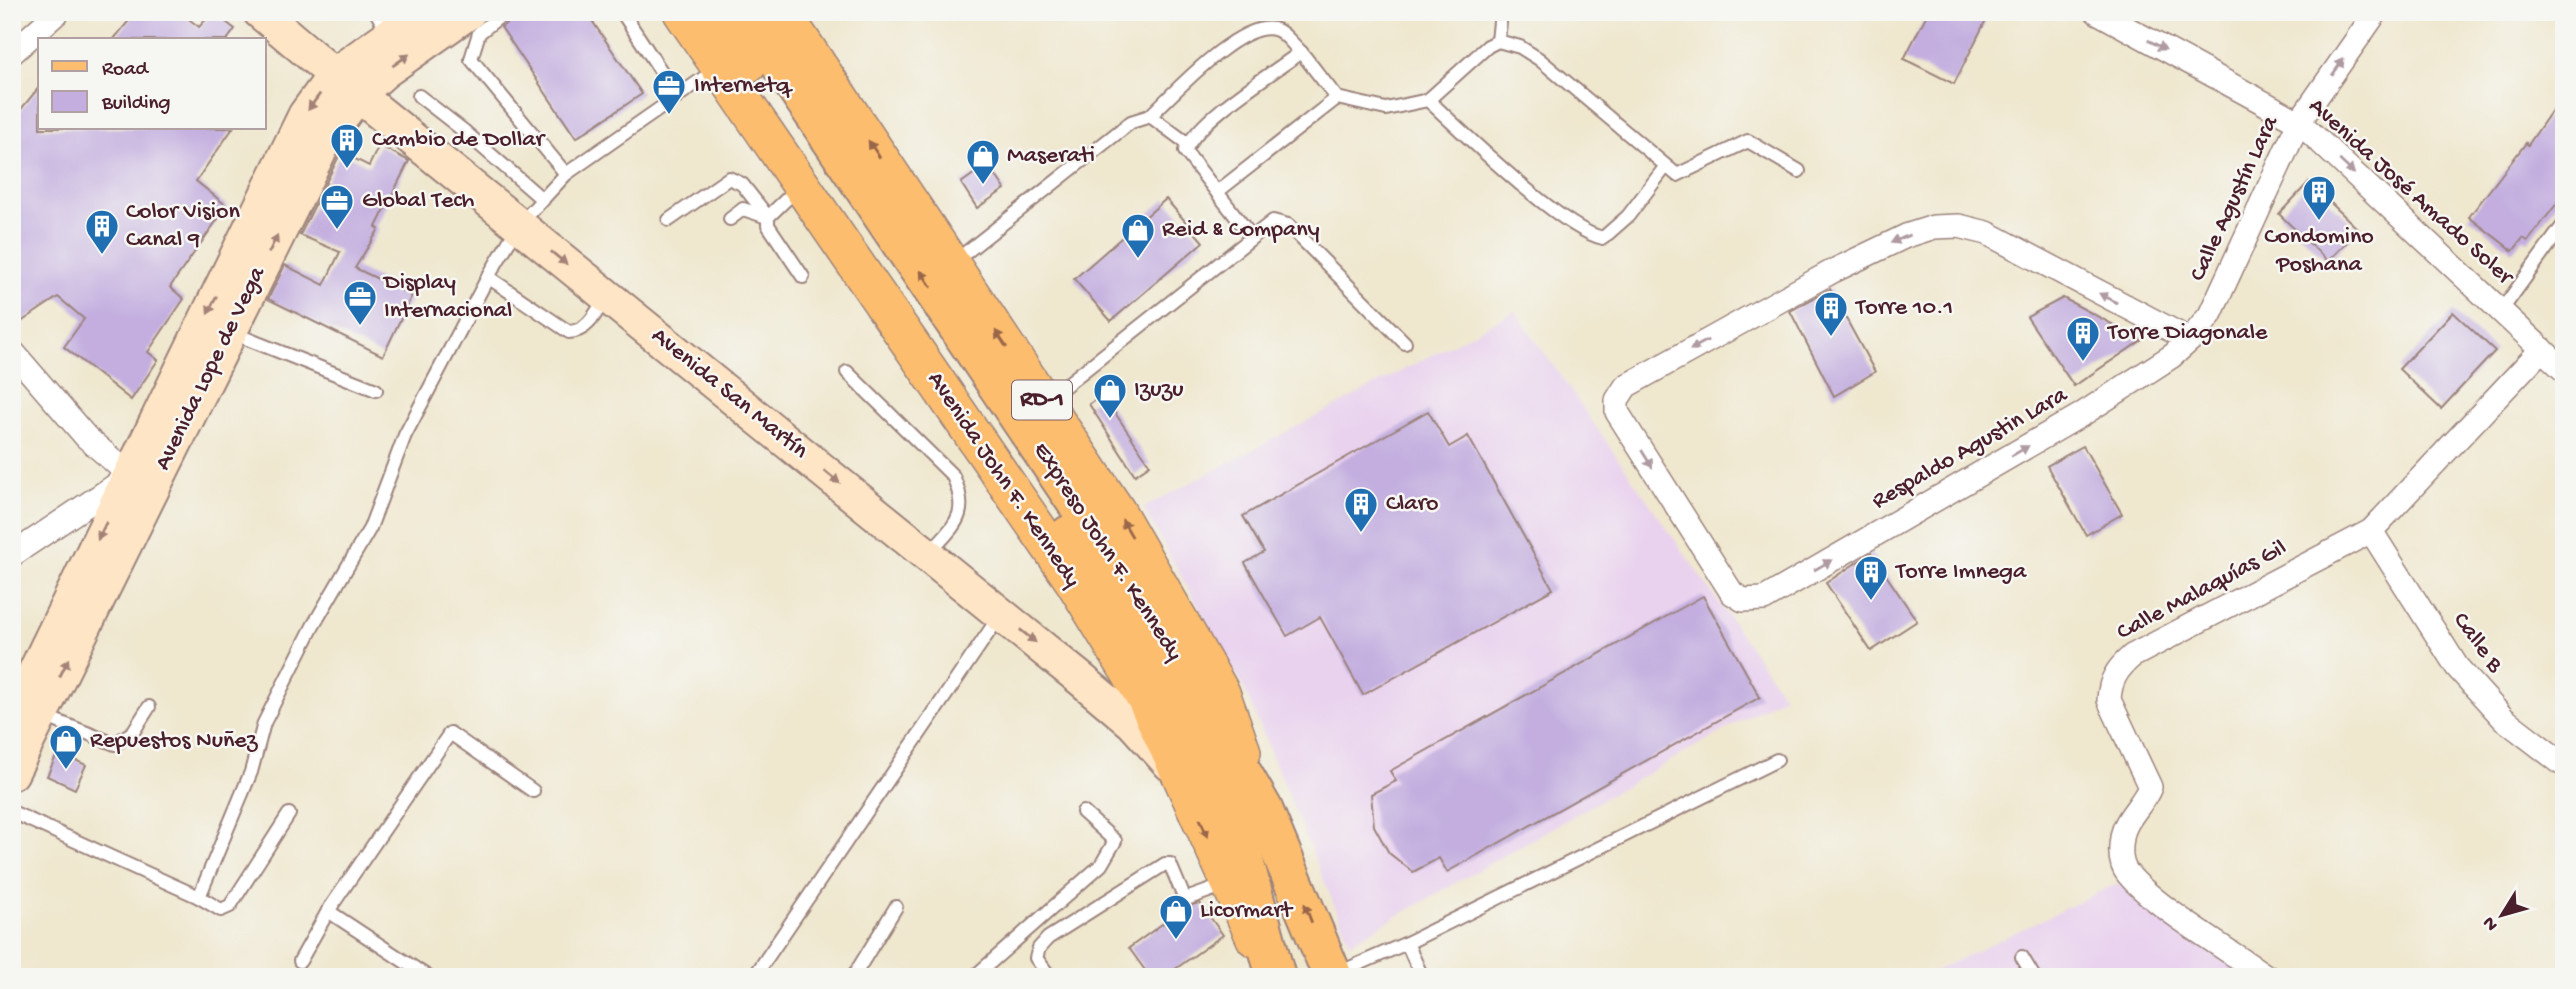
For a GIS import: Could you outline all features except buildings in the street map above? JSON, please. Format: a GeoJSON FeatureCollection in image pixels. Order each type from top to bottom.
{"type":"FeatureCollection","features":[{"type":"Feature","properties":{"kind":"highway","name":"Expreso John F. Kennedy"},"geometry":{"type":"LineString","coordinates":[[714,12],[1078,525],[1141,598],[1263,809],[1332,976]]}},
{"type":"Feature","properties":{"kind":"highway","name":"Expreso John F. Kennedy"},"geometry":{"type":"LineString","coordinates":[[745,12],[1078,525],[1162,681],[1241,850],[1275,977]]}},
{"type":"Feature","properties":{"kind":"main road","name":"Avenida John F. Kennedy"},"geometry":{"type":"LineString","coordinates":[[682,12],[1075,583],[1146,699],[1188,785],[1229,884],[1275,977]]}},
{"type":"Feature","properties":{"kind":"main road"},"geometry":{"type":"LineString","coordinates":[[701,12],[745,81],[746,103]]}},
{"type":"Feature","properties":{"kind":"main road"},"geometry":{"type":"LineString","coordinates":[[764,12],[787,43],[811,54]]}},
{"type":"Feature","properties":{"kind":"main road","name":"RD-1"},"geometry":{"type":"LineString","coordinates":[[782,12],[1117,512],[1221,693],[1263,809]]}},
{"type":"Feature","properties":{"kind":"street"},"geometry":{"type":"LineString","coordinates":[[12,53],[58,12]]}},
{"type":"Feature","properties":{"kind":"street","name":"Avenida San Martín"},"geometry":{"type":"LineString","coordinates":[[260,12],[1133,723],[1188,785]]}},
{"type":"Feature","properties":{"kind":"street","name":"Avenida Lope de Vega"},"geometry":{"type":"LineString","coordinates":[[140,484],[230,331],[327,136],[346,84],[383,24],[422,12]]}},
{"type":"Feature","properties":{"kind":"street","name":"Avenida José Amado Soler"},"geometry":{"type":"LineString","coordinates":[[2097,12],[2299,122],[2564,370]]}},
{"type":"Feature","properties":{"kind":"street","name":"Calle Agustín Lara"},"geometry":{"type":"LineString","coordinates":[[2190,340],[2210,315],[2299,122],[2376,12]]}},
{"type":"Feature","properties":{"kind":"street","name":"Avenida Lope de Vega"},"geometry":{"type":"LineString","coordinates":[[12,773],[27,717],[140,484],[305,115],[346,84],[385,71],[472,20]]}},
{"type":"Feature","properties":{"kind":"street","name":"Respaldo Agustin Lara"},"geometry":{"type":"LineString","coordinates":[[1934,226],[1959,226],[1987,233],[2190,340],[2081,415],[1764,599],[1743,600],[1732,593],[1617,412],[1617,400],[1626,386],[1832,271],[1906,236],[1934,226]]}},
{"type":"Feature","properties":{"kind":"street","name":"Calle Malaquías Gil"},"geometry":{"type":"LineString","coordinates":[[2267,977],[2153,897],[2126,873],[2121,856],[2122,835],[2150,787],[2109,700],[2110,684],[2120,667],[2132,656],[2371,531],[2542,349]]}},
{"type":"Feature","properties":{"kind":"street"},"geometry":{"type":"LineString","coordinates":[[12,351],[86,437],[140,484],[12,555]]}},
{"type":"Feature","properties":{"kind":"street","name":"Calle B"},"geometry":{"type":"LineString","coordinates":[[2371,531],[2457,667],[2504,719],[2564,765]]}},
{"type":"Feature","properties":{"kind":"lane"},"geometry":{"type":"LineString","coordinates":[[505,12],[472,20],[471,58],[566,174]]}},
{"type":"Feature","properties":{"kind":"lane"},"geometry":{"type":"LineString","coordinates":[[622,12],[678,97]]}},
{"type":"Feature","properties":{"kind":"lane"},"geometry":{"type":"LineString","coordinates":[[1498,41],[1501,12]]}},
{"type":"Feature","properties":{"kind":"lane"},"geometry":{"type":"LineString","coordinates":[[951,265],[1088,153],[1131,122],[1150,116],[1228,44],[1258,29],[1277,30],[1301,52],[1337,98],[1386,109],[1428,100],[1488,46],[1498,41],[1520,47],[1539,59],[1677,175],[1682,175],[1748,141],[1799,171]]}},
{"type":"Feature","properties":{"kind":"lane"},"geometry":{"type":"LineString","coordinates":[[1251,236],[1185,151],[1207,123],[1301,52]]}},
{"type":"Feature","properties":{"kind":"lane"},"geometry":{"type":"LineString","coordinates":[[199,897],[251,772],[264,723],[313,626],[370,528],[405,435],[488,277],[519,225],[566,174],[719,67]]}},
{"type":"Feature","properties":{"kind":"lane"},"geometry":{"type":"LineString","coordinates":[[419,96],[464,131],[543,200]]}},
{"type":"Feature","properties":{"kind":"lane"},"geometry":{"type":"LineString","coordinates":[[1217,192],[1337,98]]}},
{"type":"Feature","properties":{"kind":"lane"},"geometry":{"type":"LineString","coordinates":[[1428,100],[1564,217],[1593,236],[1603,237],[1617,229],[1666,166]]}},
{"type":"Feature","properties":{"kind":"lane"},"geometry":{"type":"LineString","coordinates":[[1150,116],[1188,144]]}},
{"type":"Feature","properties":{"kind":"lane"},"geometry":{"type":"LineString","coordinates":[[669,220],[729,178],[742,184],[768,217],[773,234],[803,277]]}},
{"type":"Feature","properties":{"kind":"lane"},"geometry":{"type":"LineString","coordinates":[[768,217],[802,185]]}},
{"type":"Feature","properties":{"kind":"lane"},"geometry":{"type":"LineString","coordinates":[[730,219],[743,209],[768,217]]}},
{"type":"Feature","properties":{"kind":"lane"},"geometry":{"type":"LineString","coordinates":[[1044,403],[1273,221],[1288,225],[1405,343]]}},
{"type":"Feature","properties":{"kind":"lane"},"geometry":{"type":"LineString","coordinates":[[2501,311],[2564,224]]}},
{"type":"Feature","properties":{"kind":"lane"},"geometry":{"type":"LineString","coordinates":[[488,277],[569,332],[580,331],[587,326],[607,296]]}},
{"type":"Feature","properties":{"kind":"lane"},"geometry":{"type":"LineString","coordinates":[[230,331],[376,390]]}},
{"type":"Feature","properties":{"kind":"lane"},"geometry":{"type":"LineString","coordinates":[[847,372],[953,476],[959,489],[962,509],[928,555]]}},
{"type":"Feature","properties":{"kind":"lane"},"geometry":{"type":"LineString","coordinates":[[754,977],[1001,614]]}},
{"type":"Feature","properties":{"kind":"lane"},"geometry":{"type":"LineString","coordinates":[[27,717],[115,744],[133,732],[149,707]]}},
{"type":"Feature","properties":{"kind":"lane"},"geometry":{"type":"LineString","coordinates":[[300,961],[328,911],[450,733],[533,791]]}},
{"type":"Feature","properties":{"kind":"lane"},"geometry":{"type":"LineString","coordinates":[[1332,976],[1407,943],[1777,760]]}},
{"type":"Feature","properties":{"kind":"lane"},"geometry":{"type":"LineString","coordinates":[[974,977],[1101,865],[1115,841],[1083,811]]}},
{"type":"Feature","properties":{"kind":"lane"},"geometry":{"type":"LineString","coordinates":[[12,812],[199,897],[221,910],[230,906],[289,814]]}},
{"type":"Feature","properties":{"kind":"lane"},"geometry":{"type":"LineString","coordinates":[[1050,977],[1036,958],[1039,948],[1048,938],[1165,864],[1170,864],[1183,895],[1189,898],[1229,884]]}},
{"type":"Feature","properties":{"kind":"lane"},"geometry":{"type":"LineString","coordinates":[[853,977],[897,906]]}},
{"type":"Feature","properties":{"kind":"lane"},"geometry":{"type":"LineString","coordinates":[[328,911],[428,977]]}},
{"type":"Feature","properties":{"kind":"lane"},"geometry":{"type":"LineString","coordinates":[[1407,943],[1422,977]]}},
{"type":"Feature","properties":{"kind":"lane"},"geometry":{"type":"LineString","coordinates":[[2022,957],[2034,977]]}},
{"type":"Feature","properties":{"kind":"shaded area"},"geometry":{"type":"Polygon","coordinates":[[[1515,311],[1784,696],[1350,943],[1243,686],[1143,508],[1515,311]]]}},
{"type":"Feature","properties":{"kind":"shaded area"},"geometry":{"type":"Polygon","coordinates":[[[2118,883],[2247,977],[1923,977],[2118,883]]]}},
{"type":"Feature","properties":{"kind":"place","name":"Internetq"},"geometry":{"type":"Point","coordinates":[669,116]}},
{"type":"Feature","properties":{"kind":"place","name":"Cambio de Dollar"},"geometry":{"type":"Point","coordinates":[347,170]}},
{"type":"Feature","properties":{"kind":"place","name":"Maserati"},"geometry":{"type":"Point","coordinates":[983,186]}},
{"type":"Feature","properties":{"kind":"place","name":"Condomino Poshana"},"geometry":{"type":"Point","coordinates":[2319,222]}},
{"type":"Feature","properties":{"kind":"place","name":"Global Tech"},"geometry":{"type":"Point","coordinates":[337,231]}},
{"type":"Feature","properties":{"kind":"place","name":"Color Vision Canal 9"},"geometry":{"type":"Point","coordinates":[102,256]}},
{"type":"Feature","properties":{"kind":"place","name":"Reid & Company"},"geometry":{"type":"Point","coordinates":[1138,260]}},
{"type":"Feature","properties":{"kind":"place","name":"Display Internacional"},"geometry":{"type":"Point","coordinates":[360,327]}},
{"type":"Feature","properties":{"kind":"place","name":"Torre 10.1"},"geometry":{"type":"Point","coordinates":[1831,338]}},
{"type":"Feature","properties":{"kind":"place","name":"Torre Diagonale"},"geometry":{"type":"Point","coordinates":[2083,363]}},
{"type":"Feature","properties":{"kind":"place","name":"Izuzu"},"geometry":{"type":"Point","coordinates":[1110,420]}},
{"type":"Feature","properties":{"kind":"place","name":"Claro"},"geometry":{"type":"Point","coordinates":[1361,534]}},
{"type":"Feature","properties":{"kind":"place","name":"Torre Imnega"},"geometry":{"type":"Point","coordinates":[1871,602]}},
{"type":"Feature","properties":{"kind":"place","name":"Repuestos Nuñez"},"geometry":{"type":"Point","coordinates":[66,771]}},
{"type":"Feature","properties":{"kind":"place","name":"Licormart"},"geometry":{"type":"Point","coordinates":[1176,941]}}]}
